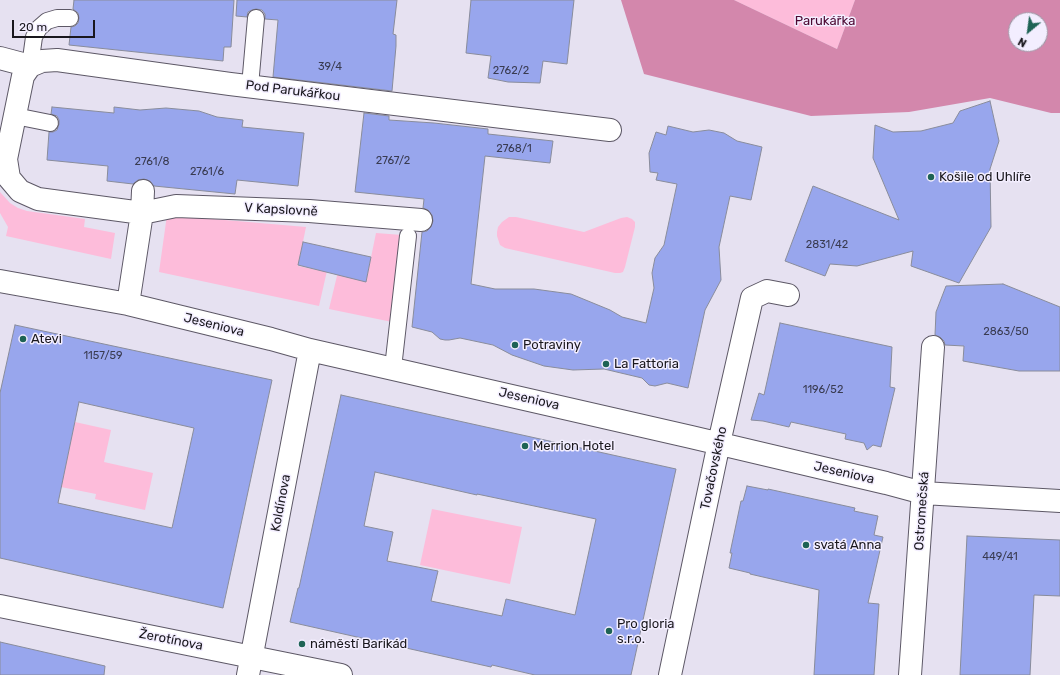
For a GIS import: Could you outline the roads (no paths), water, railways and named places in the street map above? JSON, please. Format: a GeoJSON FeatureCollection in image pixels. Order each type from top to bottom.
{"type":"FeatureCollection","features":[{"type":"Feature","properties":{"kind":"street"},"geometry":{"type":"LineString","coordinates":[[0,58],[30,66],[23,76],[15,116]]}},
{"type":"Feature","properties":{"kind":"street","name":"Pod Parukářkou"},"geometry":{"type":"LineString","coordinates":[[30,66],[42,61],[57,60],[250,86],[610,130]]}},
{"type":"Feature","properties":{"kind":"street","name":"V Kapslovně"},"geometry":{"type":"LineString","coordinates":[[15,116],[6,159],[9,178],[20,191],[38,199],[142,213],[176,206],[309,211],[421,220]]}},
{"type":"Feature","properties":{"kind":"street"},"geometry":{"type":"LineString","coordinates":[[128,304],[142,213],[143,191]]}},
{"type":"Feature","properties":{"kind":"street","name":"Jeseniova"},"geometry":{"type":"LineString","coordinates":[[0,281],[128,304],[310,350],[719,443],[923,493],[1060,501]]}},
{"type":"Feature","properties":{"kind":"street","name":"Tovačovského"},"geometry":{"type":"LineString","coordinates":[[670,675],[719,443],[752,298],[767,291],[788,295]]}},
{"type":"Feature","properties":{"kind":"street","name":"Ostromečská"},"geometry":{"type":"LineString","coordinates":[[910,675],[933,347]]}},
{"type":"Feature","properties":{"kind":"street","name":"Koldínova"},"geometry":{"type":"LineString","coordinates":[[250,666],[310,350]]}},
{"type":"Feature","properties":{"kind":"street","name":"Žerotínova"},"geometry":{"type":"LineString","coordinates":[[0,606],[250,666],[341,675]]}},
{"type":"Feature","properties":{"kind":"lane"},"geometry":{"type":"LineString","coordinates":[[30,66],[34,36],[39,28],[47,21],[57,18],[70,18]]}},
{"type":"Feature","properties":{"kind":"lane"},"geometry":{"type":"LineString","coordinates":[[250,86],[256,18]]}},
{"type":"Feature","properties":{"kind":"lane"},"geometry":{"type":"LineString","coordinates":[[15,116],[50,123]]}},
{"type":"Feature","properties":{"kind":"lane"},"geometry":{"type":"LineString","coordinates":[[393,368],[408,236]]}},
{"type":"Feature","properties":{"kind":"place","name":"Košile od Uhlíře"},"geometry":{"type":"Point","coordinates":[931,177]}},
{"type":"Feature","properties":{"kind":"place","name":"Atevi"},"geometry":{"type":"Point","coordinates":[23,339]}},
{"type":"Feature","properties":{"kind":"place","name":"Potraviny"},"geometry":{"type":"Point","coordinates":[515,345]}},
{"type":"Feature","properties":{"kind":"place","name":"La Fattoria"},"geometry":{"type":"Point","coordinates":[606,364]}},
{"type":"Feature","properties":{"kind":"place","name":"Merrion Hotel"},"geometry":{"type":"Point","coordinates":[525,446]}},
{"type":"Feature","properties":{"kind":"place","name":"svatá Anna"},"geometry":{"type":"Point","coordinates":[806,545]}},
{"type":"Feature","properties":{"kind":"place","name":"Pro gloria s.r.o."},"geometry":{"type":"Point","coordinates":[609,631]}},
{"type":"Feature","properties":{"kind":"place","name":"náměstí Barikád"},"geometry":{"type":"Point","coordinates":[302,644]}},
{"type":"Feature","properties":{"kind":"park label","name":"Parukářka"},"geometry":{"type":"Point","coordinates":[825,21]}}]}
